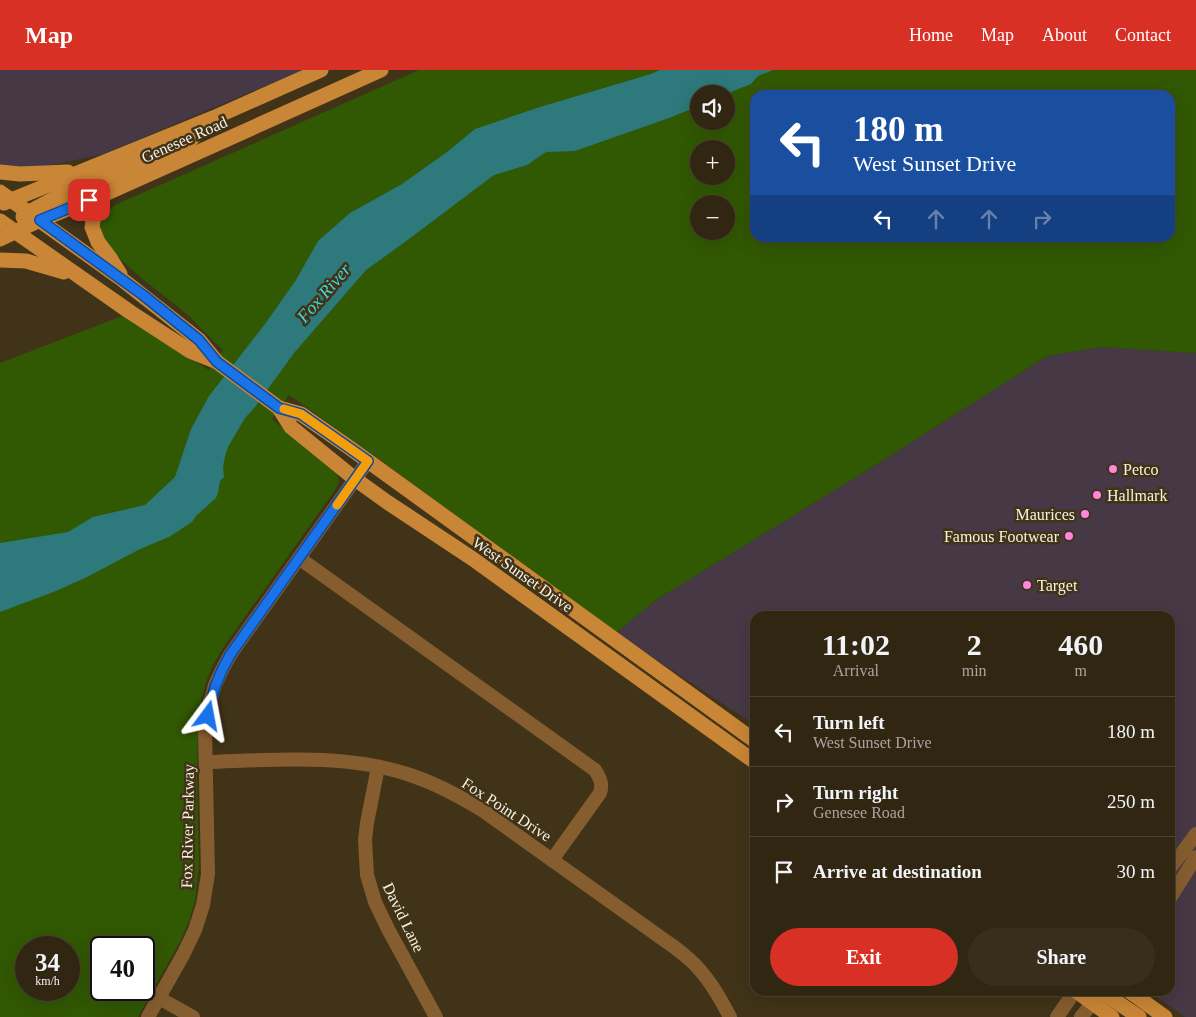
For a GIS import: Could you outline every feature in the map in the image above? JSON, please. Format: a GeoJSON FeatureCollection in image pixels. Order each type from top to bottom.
{"type":"FeatureCollection","features":[{"type":"Feature","properties":{"kind":"main road","name":"Genesee Road"},"geometry":{"type":"LineString","coordinates":[[4,199],[213,118],[321,70]]}},
{"type":"Feature","properties":{"kind":"main road","name":"Genesee Road"},"geometry":{"type":"LineString","coordinates":[[0,239],[16,232],[34,216],[104,194],[381,70]]}},
{"type":"Feature","properties":{"kind":"main road"},"geometry":{"type":"LineString","coordinates":[[34,216],[55,198],[186,145],[213,118]]}},
{"type":"Feature","properties":{"kind":"main road"},"geometry":{"type":"LineString","coordinates":[[0,172],[20,174],[77,172]]}},
{"type":"Feature","properties":{"kind":"main road"},"geometry":{"type":"LineString","coordinates":[[104,194],[95,210],[92,227],[98,242],[124,281]]}},
{"type":"Feature","properties":{"kind":"main road"},"geometry":{"type":"LineString","coordinates":[[0,220],[9,208],[4,199]]}},
{"type":"Feature","properties":{"kind":"main road","name":"West Sunset Drive"},"geometry":{"type":"LineString","coordinates":[[4,199],[34,216],[124,281],[199,340],[217,362],[279,408],[291,426],[355,479],[473,559],[750,758]]}},
{"type":"Feature","properties":{"kind":"main road","name":"West Sunset Drive"},"geometry":{"type":"LineString","coordinates":[[0,220],[123,308],[190,351],[217,362]]}},
{"type":"Feature","properties":{"kind":"main road"},"geometry":{"type":"LineString","coordinates":[[0,260],[26,261],[78,276]]}},
{"type":"Feature","properties":{"kind":"main road","name":"West Sunset Drive"},"geometry":{"type":"LineString","coordinates":[[279,408],[301,414],[750,737]]}},
{"type":"Feature","properties":{"kind":"main road"},"geometry":{"type":"LineString","coordinates":[[1096,996],[1112,1017]]}},
{"type":"Feature","properties":{"kind":"main road"},"geometry":{"type":"LineString","coordinates":[[1099,996],[1139,1017]]}},
{"type":"Feature","properties":{"kind":"main road"},"geometry":{"type":"LineString","coordinates":[[1136,996],[1165,1017]]}},
{"type":"Feature","properties":{"kind":"street","name":"Fox River Parkway"},"geometry":{"type":"LineString","coordinates":[[148,1017],[183,955],[195,930],[203,905],[208,874],[205,731],[210,702],[222,670],[230,655],[368,461]]}},
{"type":"Feature","properties":{"kind":"street"},"geometry":{"type":"LineString","coordinates":[[299,558],[595,770],[602,787],[600,793],[552,860]]}},
{"type":"Feature","properties":{"kind":"street","name":"Fox Point Drive"},"geometry":{"type":"LineString","coordinates":[[206,762],[329,760],[357,762],[410,774],[456,795],[482,810],[689,959],[718,994],[730,1017]]}},
{"type":"Feature","properties":{"kind":"street","name":"David Lane"},"geometry":{"type":"LineString","coordinates":[[378,767],[365,840],[367,875],[375,902],[436,1017]]}},
{"type":"Feature","properties":{"kind":"street"},"geometry":{"type":"LineString","coordinates":[[1175,889],[1192,859],[1196,834]]}},
{"type":"Feature","properties":{"kind":"street"},"geometry":{"type":"LineString","coordinates":[[1175,866],[1192,859]]}},
{"type":"Feature","properties":{"kind":"street"},"geometry":{"type":"LineString","coordinates":[[1057,1017],[1072,996]]}},
{"type":"Feature","properties":{"kind":"street"},"geometry":{"type":"LineString","coordinates":[[1081,1017],[1094,996]]}},
{"type":"Feature","properties":{"kind":"street"},"geometry":{"type":"LineString","coordinates":[[159,998],[193,1017]]}},
{"type":"Feature","properties":{"kind":"shaded area"},"geometry":{"type":"Polygon","coordinates":[[[0,70],[303,70],[104,154],[32,169],[0,167],[0,70]]]}},
{"type":"Feature","properties":{"kind":"shaded area"},"geometry":{"type":"Polygon","coordinates":[[[1101,347],[1196,353],[1196,1017],[1185,1017],[1156,996],[1175,996],[1175,611],[750,611],[750,722],[616,633],[656,600],[866,471],[1047,356],[1101,347]]]}},
{"type":"Feature","properties":{"kind":"green space"},"geometry":{"type":"Polygon","coordinates":[[[419,70],[1196,70],[1196,353],[1101,347],[1047,356],[866,471],[656,600],[616,633],[289,395],[272,419],[336,473],[339,477],[339,482],[225,645],[213,665],[206,682],[198,718],[199,864],[195,901],[181,940],[155,987],[155,936],[90,936],[90,1001],[147,1001],[138,1017],[0,1017],[0,363],[122,316],[209,370],[223,350],[184,312],[131,269],[105,242],[100,226],[106,214],[115,205],[419,70]]]}},
{"type":"Feature","properties":{"kind":"water","name":"Fox River"},"geometry":{"type":"Polygon","coordinates":[[[660,70],[773,70],[758,76],[751,84],[735,90],[735,85],[690,85],[690,110],[575,151],[546,152],[527,165],[494,175],[366,270],[294,353],[245,418],[228,447],[223,467],[224,477],[220,481],[216,498],[192,522],[169,537],[140,549],[87,577],[0,612],[0,543],[68,532],[93,517],[145,505],[175,477],[191,429],[209,396],[265,324],[296,280],[318,241],[350,213],[402,184],[447,152],[475,129],[540,107],[660,70]]]}},
{"type":"Feature","properties":{"kind":"slow traffic"},"geometry":{"type":"LineString","coordinates":[[284,409],[301,414],[368,461],[337,505]]}},
{"type":"Feature","properties":{"kind":"place","name":"Petco"},"geometry":{"type":"Point","coordinates":[1113,469]}},
{"type":"Feature","properties":{"kind":"place","name":"Hallmark"},"geometry":{"type":"Point","coordinates":[1097,495]}},
{"type":"Feature","properties":{"kind":"place","name":"Maurices"},"geometry":{"type":"Point","coordinates":[1085,514]}},
{"type":"Feature","properties":{"kind":"place","name":"Famous Footwear"},"geometry":{"type":"Point","coordinates":[1069,536]}},
{"type":"Feature","properties":{"kind":"place","name":"Target"},"geometry":{"type":"Point","coordinates":[1027,585]}},
{"type":"Feature","properties":{"kind":"route"},"geometry":{"type":"LineString","coordinates":[[89,200],[40,220],[143,295],[199,340],[217,362],[279,408],[301,414],[368,461],[230,655],[215,686],[208,716]]}}]}
